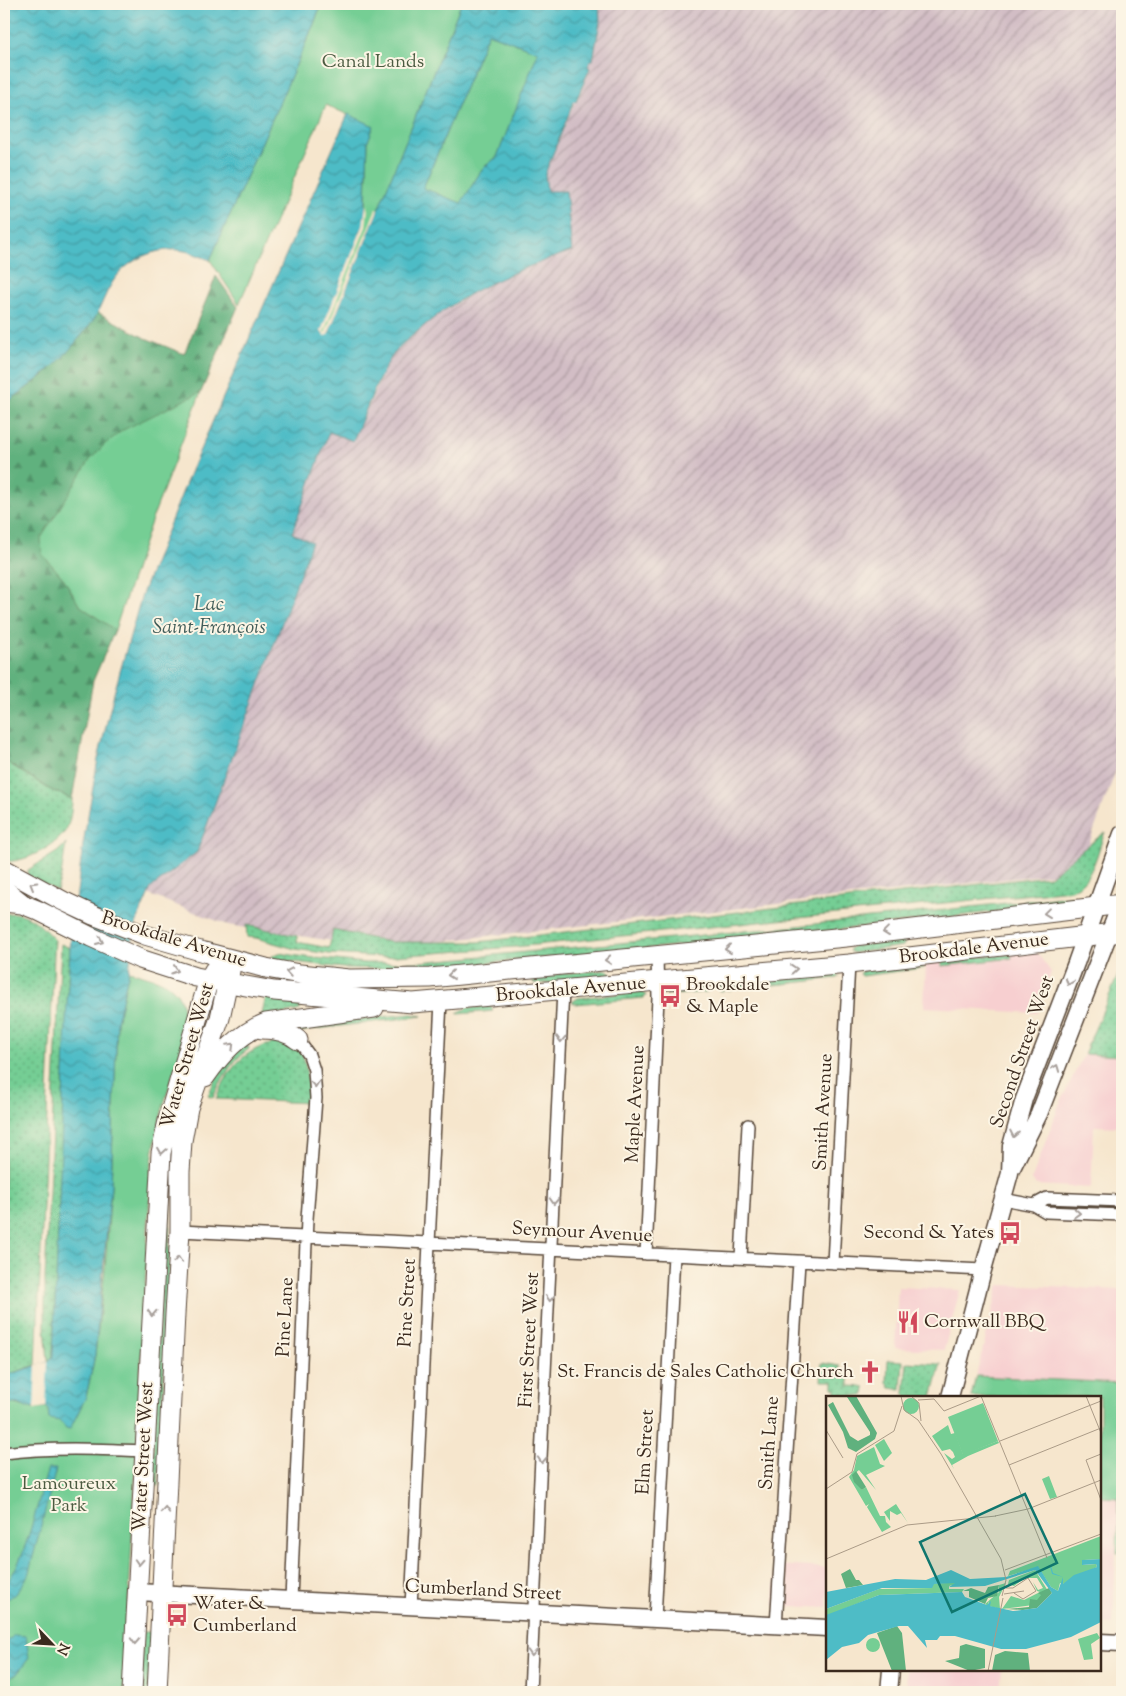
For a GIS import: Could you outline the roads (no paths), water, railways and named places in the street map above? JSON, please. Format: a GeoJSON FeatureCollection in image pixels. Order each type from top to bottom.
{"type":"FeatureCollection","features":[{"type":"Feature","properties":{"kind":"main road","name":"Second Street West"},"geometry":{"type":"LineString","coordinates":[[950,1396],[1010,1173],[1013,1138],[1024,1099],[1086,936],[1122,834]]}},
{"type":"Feature","properties":{"kind":"main road","name":"Brookdale Avenue"},"geometry":{"type":"LineString","coordinates":[[4,869],[63,901],[145,935],[227,959],[266,968],[300,974],[378,979],[430,978],[856,936],[1122,903]]}},
{"type":"Feature","properties":{"kind":"main road","name":"Brookdale Avenue"},"geometry":{"type":"LineString","coordinates":[[4,902],[22,904],[140,959],[196,977],[274,991],[412,1003],[849,964],[1116,933]]}},
{"type":"Feature","properties":{"kind":"main road","name":"Second Street West"},"geometry":{"type":"LineString","coordinates":[[1010,1173],[1023,1150],[1039,1114],[1116,933],[1122,903]]}},
{"type":"Feature","properties":{"kind":"main road","name":"Water Street West"},"geometry":{"type":"LineString","coordinates":[[132,1692],[160,1153],[209,979],[217,966],[227,959],[230,968],[220,1018],[191,1099],[182,1141],[180,1231],[157,1692]]}},
{"type":"Feature","properties":{"kind":"main road"},"geometry":{"type":"LineString","coordinates":[[191,1099],[215,1062],[236,1041],[253,1029],[280,1020],[412,1003]]}},
{"type":"Feature","properties":{"kind":"main road"},"geometry":{"type":"LineString","coordinates":[[253,1029],[280,1031],[292,1035],[298,1040]]}},
{"type":"Feature","properties":{"kind":"main road","name":"Cumberland Street"},"geometry":{"type":"LineString","coordinates":[[137,1592],[826,1628]]}},
{"type":"Feature","properties":{"kind":"main road"},"geometry":{"type":"LineString","coordinates":[[1101,1642],[1122,1643]]}},
{"type":"Feature","properties":{"kind":"main road"},"geometry":{"type":"LineString","coordinates":[[889,1692],[891,1671]]}},
{"type":"Feature","properties":{"kind":"street"},"geometry":{"type":"LineString","coordinates":[[4,884],[37,910]]}},
{"type":"Feature","properties":{"kind":"street","name":"Maple Avenue"},"geometry":{"type":"LineString","coordinates":[[646,1254],[658,982],[657,956]]}},
{"type":"Feature","properties":{"kind":"street","name":"Smith Avenue"},"geometry":{"type":"LineString","coordinates":[[833,1263],[849,964]]}},
{"type":"Feature","properties":{"kind":"street","name":"First Street West"},"geometry":{"type":"LineString","coordinates":[[530,1692],[563,990]]}},
{"type":"Feature","properties":{"kind":"street","name":"Pine Street"},"geometry":{"type":"LineString","coordinates":[[410,1607],[440,1001]]}},
{"type":"Feature","properties":{"kind":"street","name":"Pine Lane"},"geometry":{"type":"LineString","coordinates":[[290,1600],[307,1238],[316,1098],[314,1070],[309,1055],[298,1040]]}},
{"type":"Feature","properties":{"kind":"street"},"geometry":{"type":"LineString","coordinates":[[741,1258],[748,1125]]}},
{"type":"Feature","properties":{"kind":"street"},"geometry":{"type":"LineString","coordinates":[[1002,1199],[1034,1205],[1046,1212],[1121,1215],[1122,1201],[1047,1198],[1034,1205]]}},
{"type":"Feature","properties":{"kind":"street","name":"Seymour Avenue"},"geometry":{"type":"LineString","coordinates":[[180,1231],[983,1270]]}},
{"type":"Feature","properties":{"kind":"street","name":"Elm Street"},"geometry":{"type":"LineString","coordinates":[[654,1620],[674,1256]]}},
{"type":"Feature","properties":{"kind":"street","name":"Smith Lane"},"geometry":{"type":"LineString","coordinates":[[776,1626],[798,1262]]}},
{"type":"Feature","properties":{"kind":"street"},"geometry":{"type":"LineString","coordinates":[[4,1452],[20,1450],[144,1451]]}},
{"type":"Feature","properties":{"kind":"water"},"geometry":{"type":"Polygon","coordinates":[[[4,4],[321,4],[314,24],[210,260],[181,250],[170,250],[158,251],[147,255],[127,266],[112,283],[95,318],[64,356],[4,405],[4,4]]]}},
{"type":"Feature","properties":{"kind":"water","name":"Lac Saint-François"},"geometry":{"type":"Polygon","coordinates":[[[461,4],[599,4],[600,22],[593,60],[590,61],[588,66],[590,68],[576,101],[574,101],[545,174],[547,191],[566,191],[572,251],[491,283],[454,304],[436,317],[395,352],[377,383],[353,441],[329,432],[292,533],[312,542],[197,852],[151,888],[134,928],[129,971],[117,1022],[111,1187],[95,1355],[86,1397],[70,1429],[66,1428],[60,1421],[49,1419],[48,1408],[46,1407],[27,1408],[18,1404],[4,1404],[4,1376],[48,1362],[53,1356],[70,948],[83,844],[98,759],[114,693],[142,594],[192,468],[348,114],[374,126],[368,141],[365,222],[322,334],[328,334],[461,4]],[[488,33],[423,188],[461,203],[483,168],[497,157],[538,52],[488,33]]]}},
{"type":"Feature","properties":{"kind":"water"},"geometry":{"type":"Polygon","coordinates":[[[48,1469],[56,1469],[28,1576],[16,1594],[4,1601],[4,1585],[18,1564],[30,1531],[48,1469]]]}},
{"type":"Feature","properties":{"kind":"water"},"geometry":{"type":"Polygon","coordinates":[[[14,1635],[26,1636],[29,1658],[17,1674],[4,1681],[4,1642],[7,1642],[14,1635]]]}},
{"type":"Feature","properties":{"kind":"place","name":"Brookdale & Maple"},"geometry":{"type":"Point","coordinates":[670,996]}},
{"type":"Feature","properties":{"kind":"place","name":"Second & Yates"},"geometry":{"type":"Point","coordinates":[1010,1233]}},
{"type":"Feature","properties":{"kind":"place","name":"Cornwall BBQ"},"geometry":{"type":"Point","coordinates":[908,1322]}},
{"type":"Feature","properties":{"kind":"place","name":"St. Francis de Sales Catholic Church"},"geometry":{"type":"Point","coordinates":[870,1372]}},
{"type":"Feature","properties":{"kind":"place","name":"Water & Cumberland"},"geometry":{"type":"Point","coordinates":[177,1615]}},
{"type":"Feature","properties":{"kind":"park label","name":"Canal Lands"},"geometry":{"type":"Point","coordinates":[373,62]}},
{"type":"Feature","properties":{"kind":"park label","name":"Lamoureux Park"},"geometry":{"type":"Point","coordinates":[69,1495]}}]}
